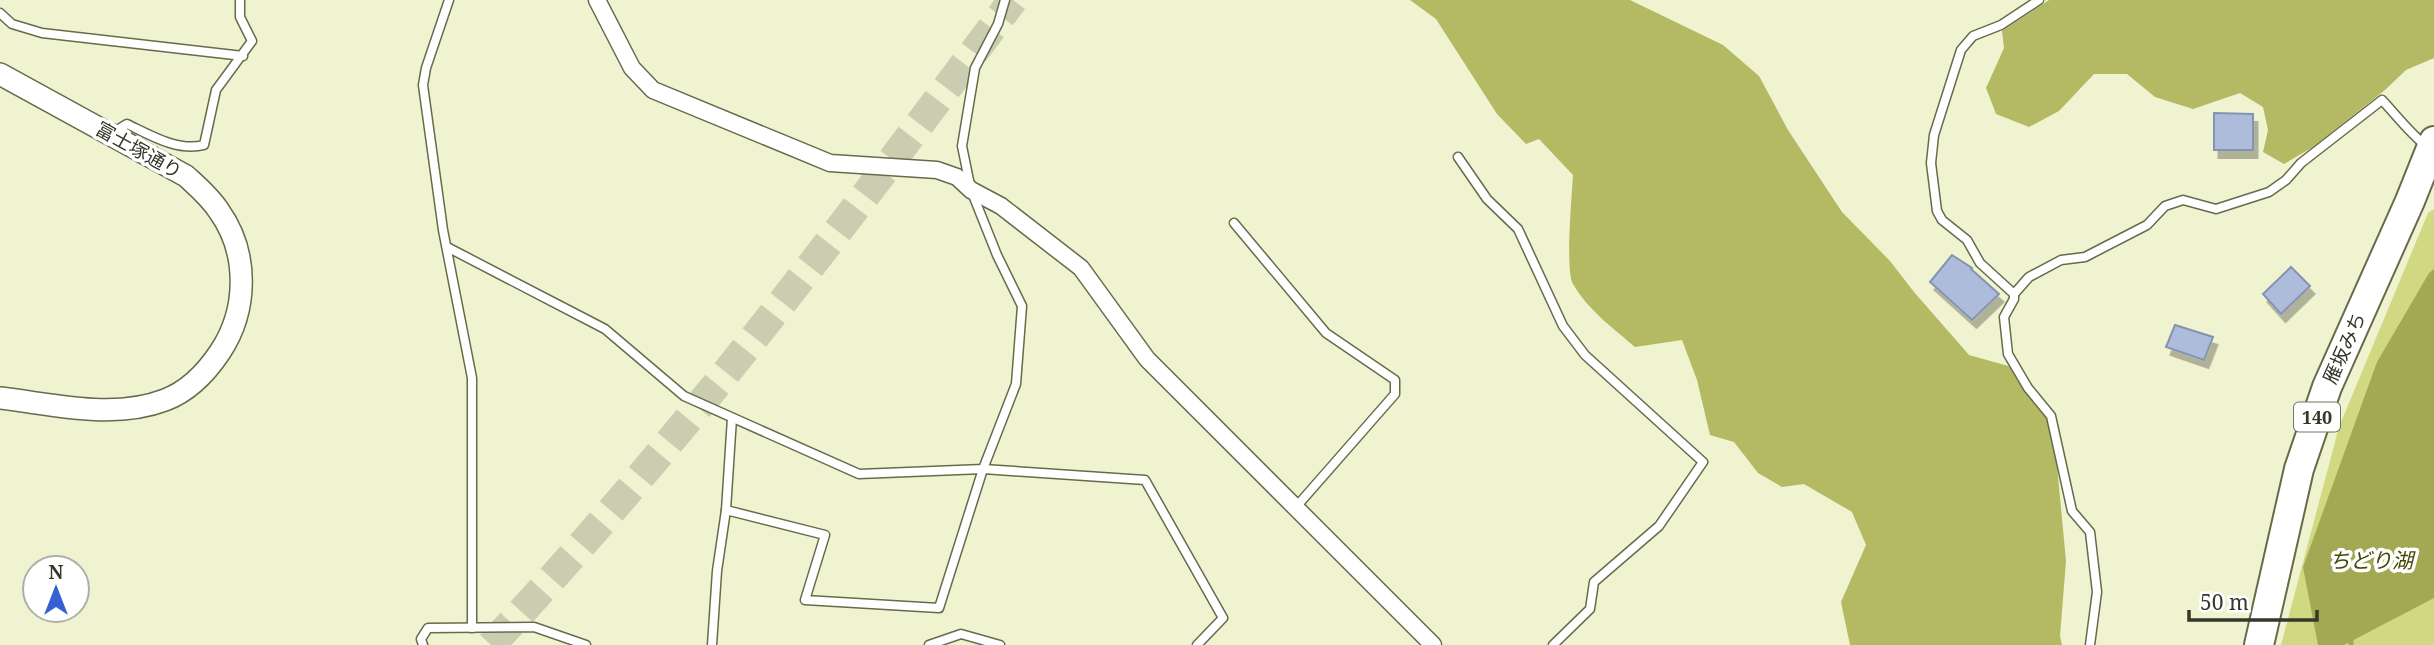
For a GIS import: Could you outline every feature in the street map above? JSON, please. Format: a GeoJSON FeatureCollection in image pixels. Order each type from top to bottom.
{"type":"FeatureCollection","features":[{"type":"Feature","properties":{"kind":"highway","name":"雁坂みち"},"geometry":{"type":"LineString","coordinates":[[2259,645],[2299,469],[2327,387],[2410,201],[2432,145]]}},
{"type":"Feature","properties":{"kind":"street"},"geometry":{"type":"LineString","coordinates":[[597,0],[632,68],[653,90],[830,163],[937,170],[957,177],[971,190],[1001,206],[1081,268],[1147,359],[1433,645]]}},
{"type":"Feature","properties":{"kind":"street","name":"富士塚通り"},"geometry":{"type":"LineString","coordinates":[[0,74],[186,176],[207,195],[221,213],[234,241],[241,269],[242,297],[233,333],[211,366],[195,383],[165,400],[134,408],[100,410],[0,398]]}},
{"type":"Feature","properties":{"kind":"street"},"geometry":{"type":"LineString","coordinates":[[2410,201],[2434,185]]}},
{"type":"Feature","properties":{"kind":"lane"},"geometry":{"type":"LineString","coordinates":[[110,134],[127,124],[161,140],[192,148],[204,145],[216,90],[252,41],[240,17],[240,0]]}},
{"type":"Feature","properties":{"kind":"lane"},"geometry":{"type":"LineString","coordinates":[[449,0],[426,68],[424,85],[447,247],[472,378],[472,628]]}},
{"type":"Feature","properties":{"kind":"lane"},"geometry":{"type":"LineString","coordinates":[[726,510],[825,535],[805,600],[939,608],[983,469],[1016,384],[1022,306],[997,255],[971,190],[962,146],[975,68],[998,24],[1004,0]]}},
{"type":"Feature","properties":{"kind":"lane"},"geometry":{"type":"LineString","coordinates":[[2014,297],[1980,263],[1967,240],[1942,220],[1937,211],[1931,163],[1934,135],[1961,50],[1973,36],[2001,25],[2039,0]]}},
{"type":"Feature","properties":{"kind":"lane"},"geometry":{"type":"LineString","coordinates":[[0,13],[12,24],[42,33],[243,56]]}},
{"type":"Feature","properties":{"kind":"lane"},"geometry":{"type":"LineString","coordinates":[[2090,645],[2097,592],[2090,532],[2072,511],[2051,416],[2028,388],[2008,354],[2004,317],[2014,297],[2029,277],[2061,260],[2085,257],[2147,225],[2165,206],[2183,200],[2216,209],[2269,192],[2286,180],[2301,163],[2382,100],[2405,129],[2432,145]]}},
{"type":"Feature","properties":{"kind":"lane"},"geometry":{"type":"LineString","coordinates":[[1458,157],[1487,199],[1518,229],[1563,326],[1585,355],[1703,462],[1659,526],[1594,582],[1590,609],[1553,645]]}},
{"type":"Feature","properties":{"kind":"lane"},"geometry":{"type":"LineString","coordinates":[[1234,223],[1326,333],[1395,380],[1395,394],[1296,507]]}},
{"type":"Feature","properties":{"kind":"lane"},"geometry":{"type":"LineString","coordinates":[[447,247],[605,329],[684,397],[859,474],[983,469],[1145,480],[1223,618],[1197,645]]}},
{"type":"Feature","properties":{"kind":"lane"},"geometry":{"type":"LineString","coordinates":[[712,645],[732,418]]}},
{"type":"Feature","properties":{"kind":"lane"},"geometry":{"type":"LineString","coordinates":[[424,645],[421,639],[428,628],[534,627],[586,645]]}},
{"type":"Feature","properties":{"kind":"lane"},"geometry":{"type":"LineString","coordinates":[[929,645],[961,634],[1000,645]]}},
{"type":"Feature","properties":{"kind":"shaded area"},"geometry":{"type":"Polygon","coordinates":[[[1410,0],[1630,0],[1723,45],[1759,76],[1788,130],[1842,212],[1890,261],[1969,355],[2019,369],[2053,423],[2066,561],[2060,636],[2062,645],[1850,645],[1841,602],[1866,545],[1852,512],[1804,484],[1782,487],[1758,473],[1734,442],[1710,435],[1697,380],[1682,340],[1635,347],[1586,302],[1573,284],[1569,264],[1573,175],[1539,139],[1526,144],[1497,114],[1436,19],[1410,0]]]}},
{"type":"Feature","properties":{"kind":"shaded area"},"geometry":{"type":"Polygon","coordinates":[[[2049,0],[2434,0],[2434,58],[2406,70],[2313,147],[2284,164],[2263,152],[2268,130],[2263,107],[2240,93],[2193,109],[2155,97],[2127,74],[2094,74],[2059,111],[2029,127],[1996,114],[1986,88],[2004,48],[2002,31],[2049,0]]]}},
{"type":"Feature","properties":{"kind":"shaded area","name":"ちどり湖"},"geometry":{"type":"Polygon","coordinates":[[[2434,209],[2434,645],[2281,645],[2339,427],[2428,213],[2434,209]]]}},
{"type":"Feature","properties":{"kind":"water","name":"ちどり湖"},"geometry":{"type":"Polygon","coordinates":[[[2434,269],[2434,598],[2344,645],[2318,645],[2303,567],[2377,362],[2429,273],[2434,269]]]}},
{"type":"Feature","properties":{"kind":"building"},"geometry":{"type":"Polygon","coordinates":[[[2214,113],[2253,114],[2253,150],[2214,150],[2214,113]]]}},
{"type":"Feature","properties":{"kind":"building"},"geometry":{"type":"Polygon","coordinates":[[[1952,255],[1972,268],[1999,294],[1972,320],[1930,282],[1952,255]]]}},
{"type":"Feature","properties":{"kind":"building"},"geometry":{"type":"Polygon","coordinates":[[[2291,267],[2310,286],[2281,314],[2263,294],[2291,267]]]}},
{"type":"Feature","properties":{"kind":"building"},"geometry":{"type":"Polygon","coordinates":[[[2175,325],[2213,337],[2204,360],[2166,347],[2175,325]]]}},
{"type":"Feature","properties":{"kind":"tunnel"},"geometry":{"type":"LineString","coordinates":[[491,645],[629,490],[761,330],[1013,0]]}}]}
